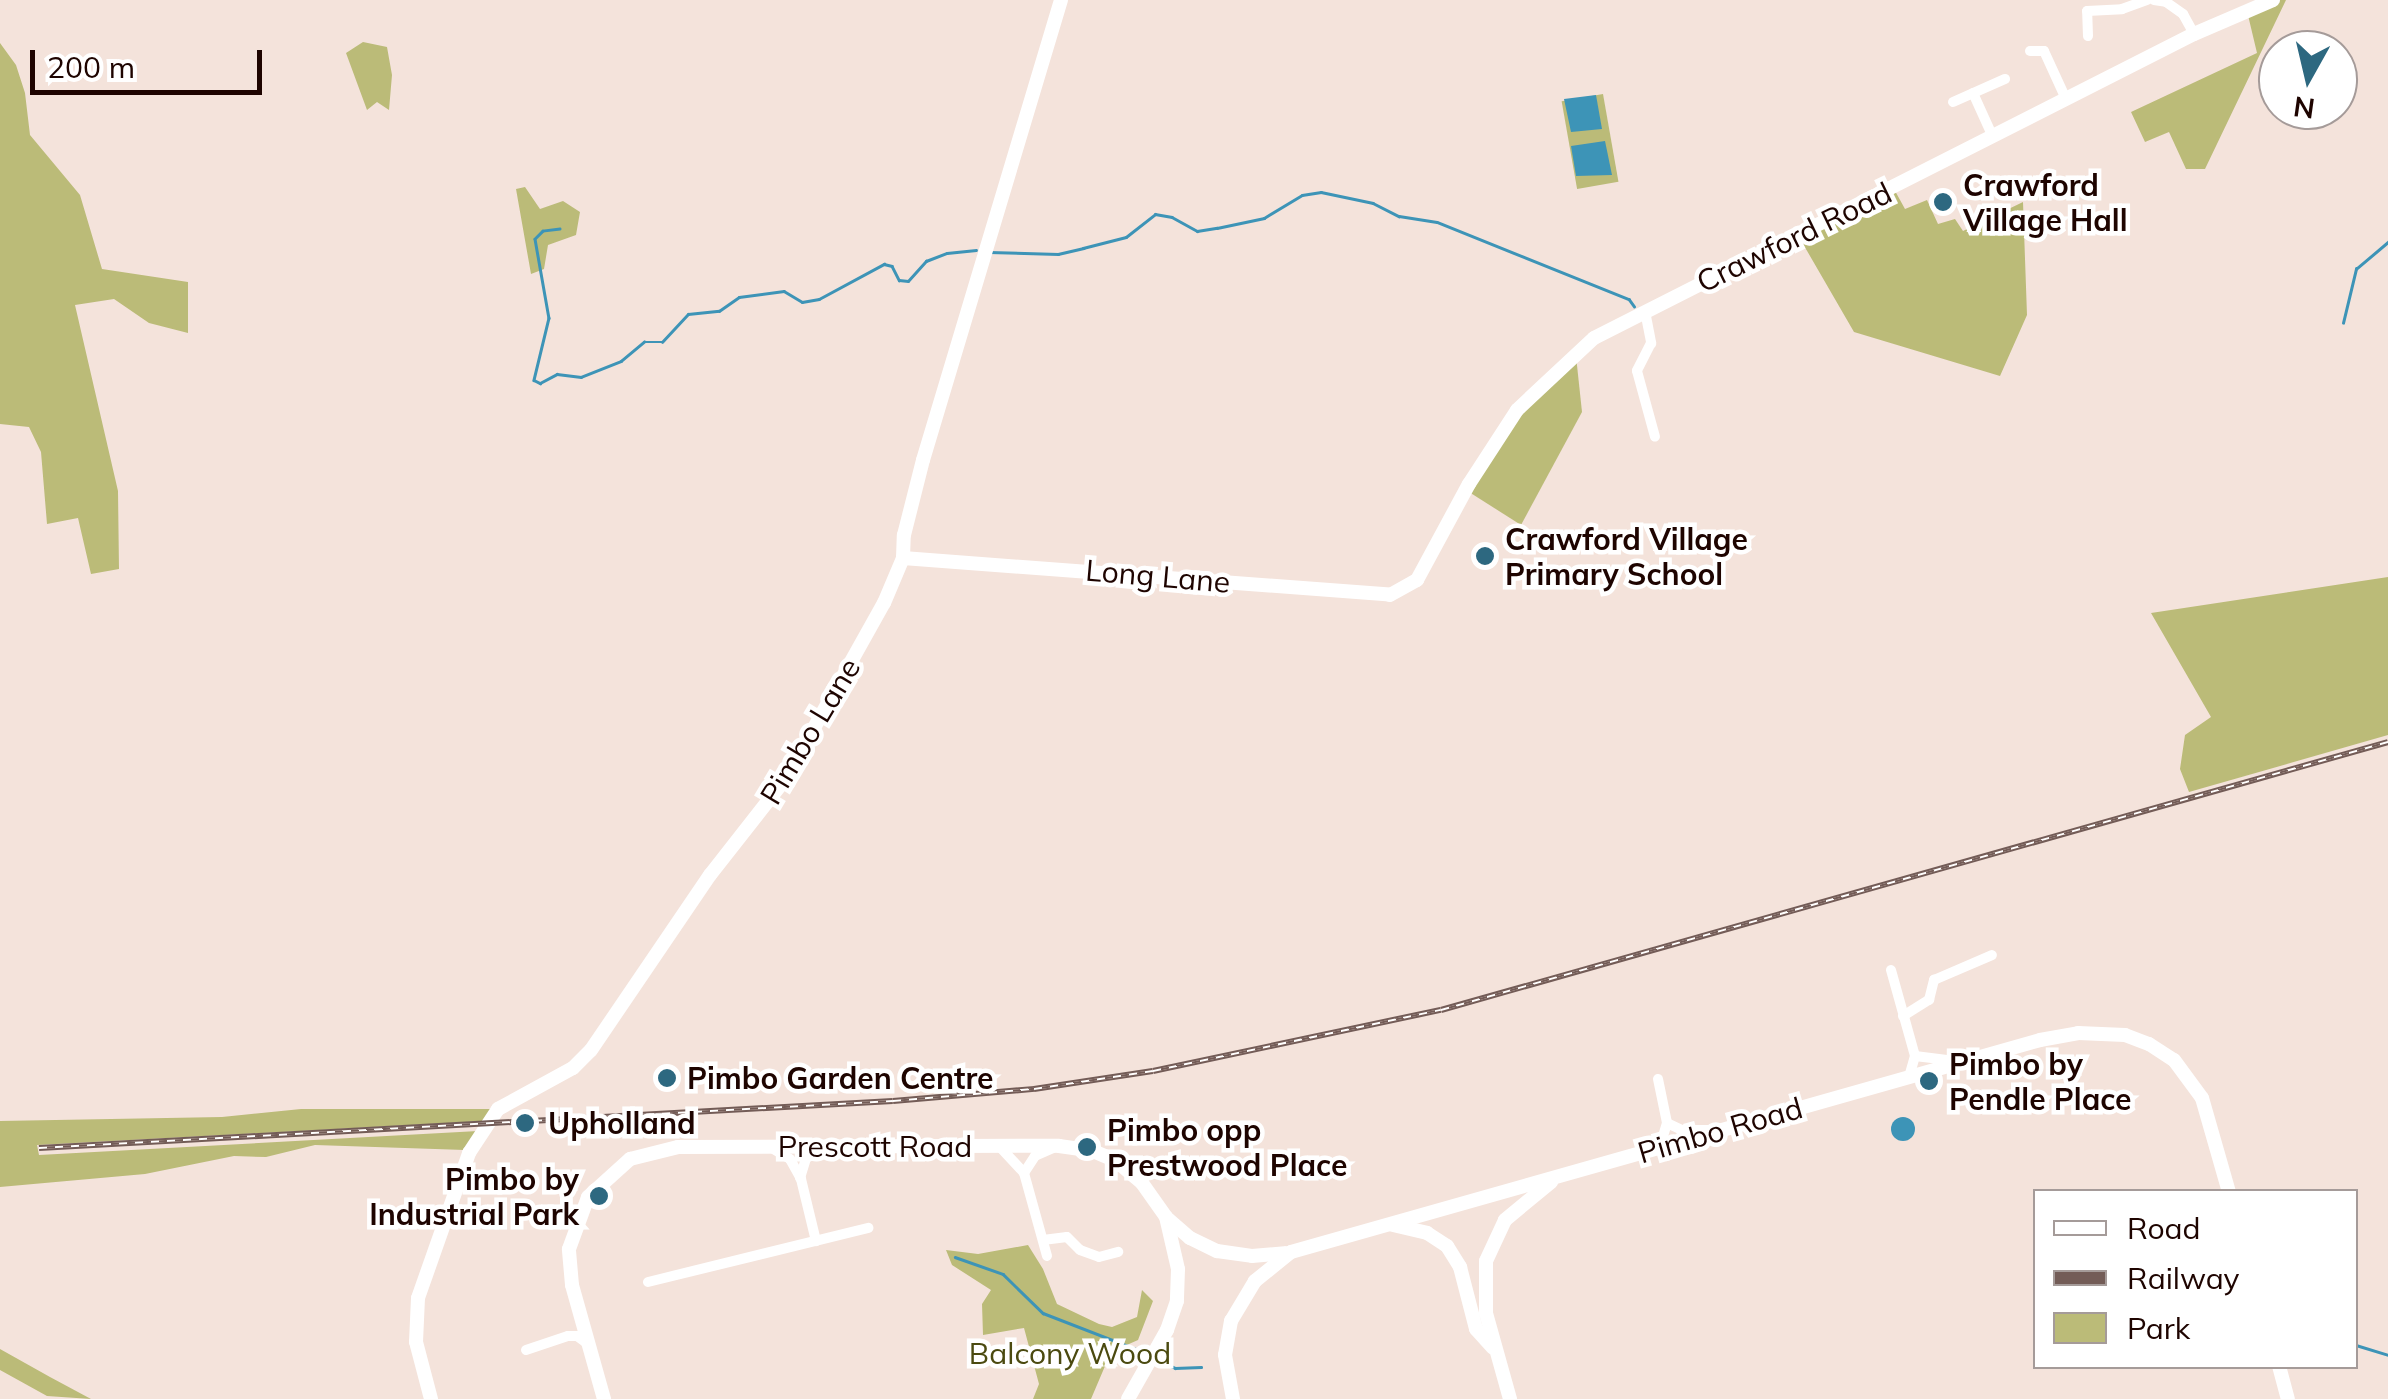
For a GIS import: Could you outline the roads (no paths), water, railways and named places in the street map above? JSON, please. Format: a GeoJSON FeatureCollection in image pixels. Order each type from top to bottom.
{"type":"FeatureCollection","features":[{"type":"Feature","properties":{"kind":"street","name":"Pimbo Lane"},"geometry":{"type":"LineString","coordinates":[[431,1399],[416,1342],[418,1298],[440,1224],[473,1147],[498,1109],[573,1068],[592,1050],[710,875],[798,758],[877,617],[904,558],[904,535],[924,460],[1061,0]]}},
{"type":"Feature","properties":{"kind":"street"},"geometry":{"type":"LineString","coordinates":[[2088,36],[2087,10],[2122,9],[2147,0],[2166,2],[2183,14],[2194,34]]}},
{"type":"Feature","properties":{"kind":"street","name":"Crawford Road"},"geometry":{"type":"LineString","coordinates":[[1410,584],[1517,410],[1585,345],[2194,34],[2273,0]]}},
{"type":"Feature","properties":{"kind":"street"},"geometry":{"type":"LineString","coordinates":[[2030,51],[2044,51],[2066,99]]}},
{"type":"Feature","properties":{"kind":"street"},"geometry":{"type":"LineString","coordinates":[[1953,102],[2006,79]]}},
{"type":"Feature","properties":{"kind":"street"},"geometry":{"type":"LineString","coordinates":[[1973,93],[1993,137]]}},
{"type":"Feature","properties":{"kind":"street"},"geometry":{"type":"LineString","coordinates":[[1645,311],[1650,342],[1637,371],[1656,437]]}},
{"type":"Feature","properties":{"kind":"street","name":"Long Lane"},"geometry":{"type":"LineString","coordinates":[[904,558],[917,555],[1390,594],[1410,584]]}},
{"type":"Feature","properties":{"kind":"street"},"geometry":{"type":"LineString","coordinates":[[1903,1016],[1928,1000],[1934,980],[1992,955]]}},
{"type":"Feature","properties":{"kind":"street"},"geometry":{"type":"LineString","coordinates":[[1891,970],[1915,1056],[1909,1077]]}},
{"type":"Feature","properties":{"kind":"street","name":"Pimbo Road"},"geometry":{"type":"LineString","coordinates":[[1233,1399],[1226,1368],[1228,1330],[1240,1301],[1266,1270],[1291,1252],[1789,1110],[2078,1033],[2113,1034],[2149,1044],[2174,1060],[2195,1085],[2228,1189]]}},
{"type":"Feature","properties":{"kind":"street"},"geometry":{"type":"LineString","coordinates":[[1915,1056],[1962,1062]]}},
{"type":"Feature","properties":{"kind":"street"},"geometry":{"type":"LineString","coordinates":[[1658,1079],[1666,1123],[1660,1146]]}},
{"type":"Feature","properties":{"kind":"street"},"geometry":{"type":"LineString","coordinates":[[1666,1123],[1682,1130],[1718,1130]]}},
{"type":"Feature","properties":{"kind":"street"},"geometry":{"type":"LineString","coordinates":[[800,1179],[806,1158],[846,1146]]}},
{"type":"Feature","properties":{"kind":"street","name":"Prescott Road"},"geometry":{"type":"LineString","coordinates":[[604,1399],[569,1271],[572,1230],[582,1206],[610,1172],[641,1154],[663,1148],[846,1146],[1059,1146],[1094,1151],[1126,1168],[1166,1217],[1178,1268],[1176,1301],[1130,1395]]}},
{"type":"Feature","properties":{"kind":"street"},"geometry":{"type":"LineString","coordinates":[[1000,1146],[1024,1173],[1047,1256]]}},
{"type":"Feature","properties":{"kind":"street"},"geometry":{"type":"LineString","coordinates":[[1024,1173],[1035,1156],[1059,1146]]}},
{"type":"Feature","properties":{"kind":"street"},"geometry":{"type":"LineString","coordinates":[[762,1147],[787,1156],[800,1179],[816,1240]]}},
{"type":"Feature","properties":{"kind":"street"},"geometry":{"type":"LineString","coordinates":[[1510,1399],[1483,1293],[1490,1246],[1516,1208],[1564,1174]]}},
{"type":"Feature","properties":{"kind":"street"},"geometry":{"type":"LineString","coordinates":[[1166,1217],[1190,1238],[1217,1251],[1252,1256],[1291,1252]]}},
{"type":"Feature","properties":{"kind":"street"},"geometry":{"type":"LineString","coordinates":[[1387,1224],[1427,1233],[1447,1246],[1460,1267],[1476,1329],[1494,1348]]}},
{"type":"Feature","properties":{"kind":"street"},"geometry":{"type":"LineString","coordinates":[[648,1282],[868,1228]]}},
{"type":"Feature","properties":{"kind":"street"},"geometry":{"type":"LineString","coordinates":[[1043,1240],[1067,1237],[1080,1250],[1099,1258],[1118,1252]]}},
{"type":"Feature","properties":{"kind":"street"},"geometry":{"type":"LineString","coordinates":[[568,1336],[576,1300]]}},
{"type":"Feature","properties":{"kind":"street"},"geometry":{"type":"LineString","coordinates":[[526,1350],[568,1336],[577,1336],[589,1345]]}},
{"type":"Feature","properties":{"kind":"street"},"geometry":{"type":"LineString","coordinates":[[2279,1369],[2288,1399]]}},
{"type":"Feature","properties":{"kind":"water"},"geometry":{"type":"Polygon","coordinates":[[[1596,95],[1602,129],[1571,132],[1564,99],[1596,95]]]}},
{"type":"Feature","properties":{"kind":"water"},"geometry":{"type":"Polygon","coordinates":[[[1605,141],[1612,175],[1576,176],[1571,146],[1605,141]]]}},
{"type":"Feature","properties":{"kind":"water"},"geometry":{"type":"Polygon","coordinates":[[[1903,1117],[1912,1120],[1912,1138],[1903,1141],[1894,1138],[1891,1129],[1894,1120],[1903,1117]]]}},
{"type":"Feature","properties":{"kind":"waterway"},"geometry":{"type":"LineString","coordinates":[[989,252],[1058,254],[1126,237],[1155,214],[1172,217],[1197,231],[1217,228],[1264,218],[1302,195],[1321,192],[1373,203],[1399,216],[1437,222],[1629,299],[1634,306]]}},
{"type":"Feature","properties":{"kind":"waterway"},"geometry":{"type":"LineString","coordinates":[[560,229],[543,231],[535,239],[549,318],[534,380],[540,383],[557,374],[581,377],[621,361],[644,342],[662,342],[688,314],[719,311],[739,297],[784,291],[802,302],[819,299],[884,264],[892,266],[899,280],[908,281],[926,261],[947,253],[976,250]]}},
{"type":"Feature","properties":{"kind":"waterway"},"geometry":{"type":"LineString","coordinates":[[2343,323],[2356,269],[2388,242]]}},
{"type":"Feature","properties":{"kind":"waterway"},"geometry":{"type":"LineString","coordinates":[[955,1257],[1003,1274],[1043,1313],[1146,1353]]}},
{"type":"Feature","properties":{"kind":"waterway"},"geometry":{"type":"LineString","coordinates":[[2358,1346],[2388,1355]]}},
{"type":"Feature","properties":{"kind":"waterway"},"geometry":{"type":"LineString","coordinates":[[1158,1360],[1175,1368],[1201,1367]]}},
{"type":"Feature","properties":{"kind":"railway"},"geometry":{"type":"LineString","coordinates":[[39,1148],[893,1101],[1034,1089],[1153,1071],[1441,1010],[2388,742]]}},
{"type":"Feature","properties":{"kind":"place","name":"Crawford Village Hall"},"geometry":{"type":"Point","coordinates":[1943,202]}},
{"type":"Feature","properties":{"kind":"place","name":"Crawford Village Primary School"},"geometry":{"type":"Point","coordinates":[1485,556]}},
{"type":"Feature","properties":{"kind":"place","name":"Pimbo Garden Centre"},"geometry":{"type":"Point","coordinates":[667,1078]}},
{"type":"Feature","properties":{"kind":"place","name":"Pimbo by Pendle Place"},"geometry":{"type":"Point","coordinates":[1929,1081]}},
{"type":"Feature","properties":{"kind":"place","name":"Upholland"},"geometry":{"type":"Point","coordinates":[525,1123]}},
{"type":"Feature","properties":{"kind":"place","name":"Pimbo opp Prestwood Place"},"geometry":{"type":"Point","coordinates":[1087,1147]}},
{"type":"Feature","properties":{"kind":"place","name":"Pimbo by Industrial Park"},"geometry":{"type":"Point","coordinates":[599,1196]}},
{"type":"Feature","properties":{"kind":"park label","name":"Balcony Wood"},"geometry":{"type":"Point","coordinates":[1070,1353]}}]}
